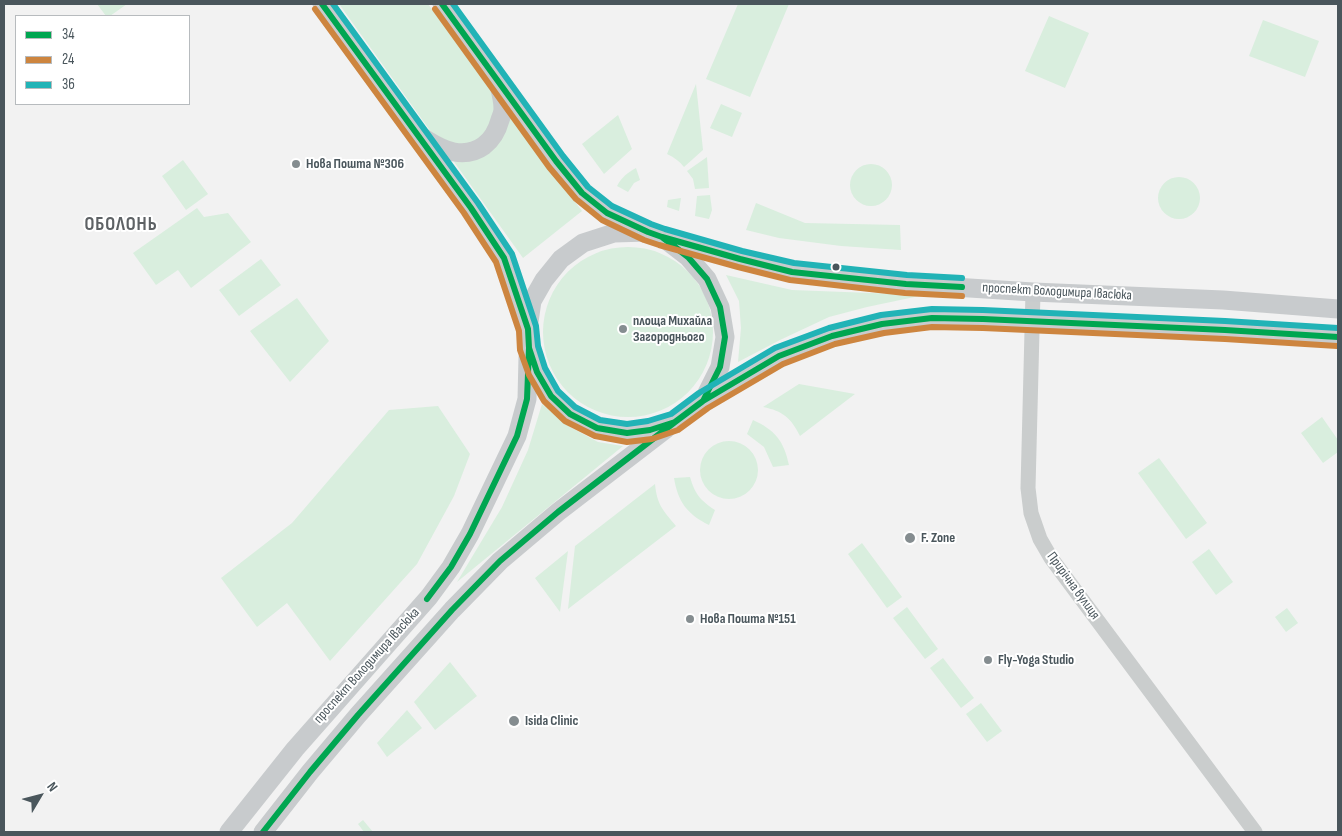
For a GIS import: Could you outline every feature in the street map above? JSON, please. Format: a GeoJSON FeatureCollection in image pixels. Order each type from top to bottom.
{"type":"FeatureCollection","features":[{"type":"Feature","properties":{"kind":"main road"},"geometry":{"type":"LineString","coordinates":[[322,4],[500,250],[528,329]]}},
{"type":"Feature","properties":{"kind":"main road"},"geometry":{"type":"LineString","coordinates":[[442,4],[556,161],[582,193],[607,213],[655,234],[688,257],[707,279],[720,307],[725,337],[720,367],[703,401]]}},
{"type":"Feature","properties":{"kind":"main road"},"geometry":{"type":"LineString","coordinates":[[417,134],[438,147],[454,152],[468,152],[480,148],[491,139],[497,130],[503,110],[502,95],[496,78]]}},
{"type":"Feature","properties":{"kind":"main road"},"geometry":{"type":"LineString","coordinates":[[655,234],[614,233],[583,243],[561,259],[544,280],[532,301],[528,329],[529,348],[537,372],[551,396],[570,414],[597,428],[626,433],[650,430],[675,422],[703,401],[779,356],[832,336],[882,324],[932,318],[1033,321],[1338,337]]}},
{"type":"Feature","properties":{"kind":"main road","name":"проспект Володимира Івасюка"},"geometry":{"type":"LineString","coordinates":[[655,234],[792,272],[906,284],[1033,292],[1223,300],[1338,309]]}},
{"type":"Feature","properties":{"kind":"main road","name":"проспект Володимира Івасюка"},"geometry":{"type":"LineString","coordinates":[[229,832],[295,749],[429,597],[450,567],[470,534],[517,436],[527,399],[529,348]]}},
{"type":"Feature","properties":{"kind":"main road","name":"проспект Володимира Івасюка"},"geometry":{"type":"LineString","coordinates":[[263,832],[310,772],[358,716],[452,610],[500,561],[558,512],[675,422]]}},
{"type":"Feature","properties":{"kind":"street","name":"Прирічна вулиця"},"geometry":{"type":"LineString","coordinates":[[1033,292],[1028,488],[1031,513],[1040,539],[1052,558],[1255,832]]}},
{"type":"Feature","properties":{"kind":"green space"},"geometry":{"type":"Polygon","coordinates":[[[97,4],[127,4],[111,15],[105,15],[97,4]]]}},
{"type":"Feature","properties":{"kind":"green space"},"geometry":{"type":"Polygon","coordinates":[[[339,4],[428,4],[487,84],[495,100],[496,114],[482,139],[461,147],[434,136],[339,4]]]}},
{"type":"Feature","properties":{"kind":"green space"},"geometry":{"type":"Polygon","coordinates":[[[738,4],[789,4],[750,97],[706,79],[738,4]]]}},
{"type":"Feature","properties":{"kind":"green space"},"geometry":{"type":"Polygon","coordinates":[[[1049,16],[1089,33],[1065,88],[1025,71],[1049,16]]]}},
{"type":"Feature","properties":{"kind":"green space"},"geometry":{"type":"Polygon","coordinates":[[[1263,20],[1319,41],[1305,77],[1249,56],[1263,20]]]}},
{"type":"Feature","properties":{"kind":"green space"},"geometry":{"type":"Polygon","coordinates":[[[696,84],[703,150],[684,167],[667,154],[696,84]]]}},
{"type":"Feature","properties":{"kind":"green space"},"geometry":{"type":"Polygon","coordinates":[[[721,104],[742,113],[732,137],[710,128],[721,104]]]}},
{"type":"Feature","properties":{"kind":"green space"},"geometry":{"type":"Polygon","coordinates":[[[618,115],[632,149],[604,174],[582,144],[618,115]]]}},
{"type":"Feature","properties":{"kind":"green space"},"geometry":{"type":"Polygon","coordinates":[[[510,116],[582,211],[523,258],[452,159],[510,116]]]}},
{"type":"Feature","properties":{"kind":"green space"},"geometry":{"type":"Polygon","coordinates":[[[707,157],[709,188],[695,189],[693,179],[687,171],[707,157]]]}},
{"type":"Feature","properties":{"kind":"green space"},"geometry":{"type":"Polygon","coordinates":[[[183,160],[208,194],[186,210],[162,176],[183,160]]]}},
{"type":"Feature","properties":{"kind":"green space"},"geometry":{"type":"Polygon","coordinates":[[[871,164],[886,170],[892,185],[886,200],[871,206],[856,200],[850,185],[856,170],[871,164]]]}},
{"type":"Feature","properties":{"kind":"green space"},"geometry":{"type":"Polygon","coordinates":[[[636,168],[640,180],[634,183],[628,192],[617,186],[625,176],[636,168]]]}},
{"type":"Feature","properties":{"kind":"green space"},"geometry":{"type":"Polygon","coordinates":[[[1183,177],[1191,180],[1197,186],[1200,198],[1197,210],[1191,216],[1175,219],[1167,216],[1161,210],[1158,194],[1161,186],[1167,180],[1183,177]]]}},
{"type":"Feature","properties":{"kind":"green space"},"geometry":{"type":"Polygon","coordinates":[[[710,195],[712,210],[709,219],[695,216],[697,196],[710,195]]]}},
{"type":"Feature","properties":{"kind":"green space"},"geometry":{"type":"Polygon","coordinates":[[[681,198],[679,211],[667,207],[668,200],[681,198]]]}},
{"type":"Feature","properties":{"kind":"green space"},"geometry":{"type":"Polygon","coordinates":[[[756,203],[805,223],[900,225],[901,250],[841,246],[779,238],[746,230],[756,203]]]}},
{"type":"Feature","properties":{"kind":"green space"},"geometry":{"type":"Polygon","coordinates":[[[197,208],[204,217],[228,213],[251,242],[191,288],[178,270],[156,285],[133,253],[197,208]]]}},
{"type":"Feature","properties":{"kind":"green space"},"geometry":{"type":"Polygon","coordinates":[[[620,247],[636,247],[668,257],[682,266],[694,278],[703,292],[709,307],[713,332],[709,357],[703,372],[694,386],[682,398],[668,407],[653,413],[636,417],[620,417],[588,407],[574,398],[562,386],[553,372],[547,357],[543,340],[543,324],[553,292],[562,278],[574,266],[588,257],[603,251],[620,247]]]}},
{"type":"Feature","properties":{"kind":"green space"},"geometry":{"type":"Polygon","coordinates":[[[261,259],[281,285],[239,316],[219,290],[261,259]]]}},
{"type":"Feature","properties":{"kind":"green space"},"geometry":{"type":"Polygon","coordinates":[[[726,275],[792,290],[924,295],[829,317],[738,362],[741,328],[739,301],[726,275]]]}},
{"type":"Feature","properties":{"kind":"green space"},"geometry":{"type":"Polygon","coordinates":[[[297,298],[329,341],[290,382],[250,331],[297,298]]]}},
{"type":"Feature","properties":{"kind":"green space"},"geometry":{"type":"Polygon","coordinates":[[[799,384],[855,394],[800,436],[786,416],[763,407],[799,384]]]}},
{"type":"Feature","properties":{"kind":"green space"},"geometry":{"type":"Polygon","coordinates":[[[542,404],[570,427],[598,442],[623,446],[457,582],[502,507],[528,450],[542,404]]]}},
{"type":"Feature","properties":{"kind":"green space"},"geometry":{"type":"Polygon","coordinates":[[[438,406],[470,454],[454,496],[417,564],[330,661],[287,603],[257,627],[221,578],[292,523],[389,410],[438,406]]]}},
{"type":"Feature","properties":{"kind":"green space"},"geometry":{"type":"Polygon","coordinates":[[[1322,417],[1338,440],[1338,452],[1323,463],[1301,433],[1322,417]]]}},
{"type":"Feature","properties":{"kind":"green space"},"geometry":{"type":"Polygon","coordinates":[[[753,420],[773,432],[777,437],[784,449],[789,465],[773,467],[764,447],[747,434],[753,420]]]}},
{"type":"Feature","properties":{"kind":"green space"},"geometry":{"type":"Polygon","coordinates":[[[723,441],[735,441],[750,449],[758,464],[758,476],[750,491],[735,499],[723,499],[708,491],[700,476],[700,464],[708,449],[723,441]]]}},
{"type":"Feature","properties":{"kind":"green space"},"geometry":{"type":"Polygon","coordinates":[[[1159,458],[1207,523],[1186,539],[1138,473],[1159,458]]]}},
{"type":"Feature","properties":{"kind":"green space"},"geometry":{"type":"Polygon","coordinates":[[[690,477],[699,496],[715,510],[709,525],[689,512],[678,494],[674,478],[690,477]]]}},
{"type":"Feature","properties":{"kind":"green space"},"geometry":{"type":"Polygon","coordinates":[[[655,484],[661,507],[676,526],[568,609],[575,546],[655,484]]]}},
{"type":"Feature","properties":{"kind":"green space"},"geometry":{"type":"Polygon","coordinates":[[[862,543],[902,597],[887,608],[848,554],[862,543]]]}},
{"type":"Feature","properties":{"kind":"green space"},"geometry":{"type":"Polygon","coordinates":[[[1209,549],[1233,582],[1216,595],[1192,562],[1209,549]]]}},
{"type":"Feature","properties":{"kind":"green space"},"geometry":{"type":"Polygon","coordinates":[[[568,551],[560,612],[535,578],[568,551]]]}},
{"type":"Feature","properties":{"kind":"green space"},"geometry":{"type":"Polygon","coordinates":[[[907,607],[938,649],[925,659],[893,618],[907,607]]]}},
{"type":"Feature","properties":{"kind":"green space"},"geometry":{"type":"Polygon","coordinates":[[[1287,608],[1298,623],[1286,632],[1275,617],[1287,608]]]}},
{"type":"Feature","properties":{"kind":"green space"},"geometry":{"type":"Polygon","coordinates":[[[943,658],[974,698],[961,708],[930,668],[943,658]]]}},
{"type":"Feature","properties":{"kind":"green space"},"geometry":{"type":"Polygon","coordinates":[[[450,662],[477,696],[435,730],[414,702],[450,662]]]}},
{"type":"Feature","properties":{"kind":"green space"},"geometry":{"type":"Polygon","coordinates":[[[981,703],[1002,731],[987,742],[966,714],[981,703]]]}},
{"type":"Feature","properties":{"kind":"green space"},"geometry":{"type":"Polygon","coordinates":[[[407,710],[422,728],[387,757],[377,743],[407,710]]]}},
{"type":"Feature","properties":{"kind":"green space"},"geometry":{"type":"Polygon","coordinates":[[[363,820],[373,832],[364,832],[358,824],[363,820]]]}},
{"type":"Feature","properties":{"kind":"transit line","name":"34"},"geometry":{"type":"LineString","coordinates":[[322,4],[471,208],[504,258],[528,329],[529,348],[537,372],[551,396],[570,414],[597,428],[627,433],[650,430],[675,422],[703,401],[779,356],[832,336],[882,324],[932,318],[983,319],[1338,337]]}},
{"type":"Feature","properties":{"kind":"transit line","name":"36"},"geometry":{"type":"LineString","coordinates":[[333,4],[478,203],[512,254],[536,326],[538,346],[545,368],[558,391],[575,407],[600,420],[627,424],[648,421],[671,414],[699,393],[775,348],[829,328],[881,315],[932,309],[983,310],[1338,328]]}},
{"type":"Feature","properties":{"kind":"transit line","name":"34"},"geometry":{"type":"LineString","coordinates":[[442,4],[556,161],[582,193],[607,213],[662,237],[688,257],[707,279],[720,307],[725,337],[720,367],[703,401]]}},
{"type":"Feature","properties":{"kind":"transit line","name":"36"},"geometry":{"type":"LineString","coordinates":[[453,4],[563,156],[588,187],[612,206],[665,229],[742,251],[794,263],[907,275],[962,278]]}},
{"type":"Feature","properties":{"kind":"transit line","name":"24"},"geometry":{"type":"LineString","coordinates":[[315,9],[464,213],[496,262],[519,331],[520,350],[529,375],[544,401],[565,421],[595,436],[627,442],[652,439],[678,430],[708,408],[783,364],[835,344],[884,333],[932,327],[1225,339],[1337,346]]}},
{"type":"Feature","properties":{"kind":"transit line","name":"24"},"geometry":{"type":"LineString","coordinates":[[435,9],[549,167],[576,199],[602,220],[659,245],[790,280],[905,293],[962,296]]}},
{"type":"Feature","properties":{"kind":"transit line","name":"34"},"geometry":{"type":"LineString","coordinates":[[662,237],[792,272],[906,284],[962,287]]}},
{"type":"Feature","properties":{"kind":"transit line","name":"34"},"geometry":{"type":"LineString","coordinates":[[427,599],[451,567],[470,534],[517,436],[527,399],[529,348]]}},
{"type":"Feature","properties":{"kind":"transit line","name":"34"},"geometry":{"type":"LineString","coordinates":[[263,832],[358,715],[452,610],[500,561],[558,512],[675,422]]}},
{"type":"Feature","properties":{"kind":"place","name":"Нова Пошта №306"},"geometry":{"type":"Point","coordinates":[296,164]}},
{"type":"Feature","properties":{"kind":"place","name":"площа Михайла Загороднього"},"geometry":{"type":"Point","coordinates":[623,329]}},
{"type":"Feature","properties":{"kind":"place","name":"F. Zone"},"geometry":{"type":"Point","coordinates":[910,538]}},
{"type":"Feature","properties":{"kind":"place","name":"Нова Пошта №151"},"geometry":{"type":"Point","coordinates":[690,619]}},
{"type":"Feature","properties":{"kind":"place","name":"Fly-Yoga Studio"},"geometry":{"type":"Point","coordinates":[988,660]}},
{"type":"Feature","properties":{"kind":"place","name":"Isida Clinic"},"geometry":{"type":"Point","coordinates":[514,721]}},
{"type":"Feature","properties":{"kind":"district","name":"ОБОЛОНЬ"},"geometry":{"type":"Point","coordinates":[121,225]}}]}
